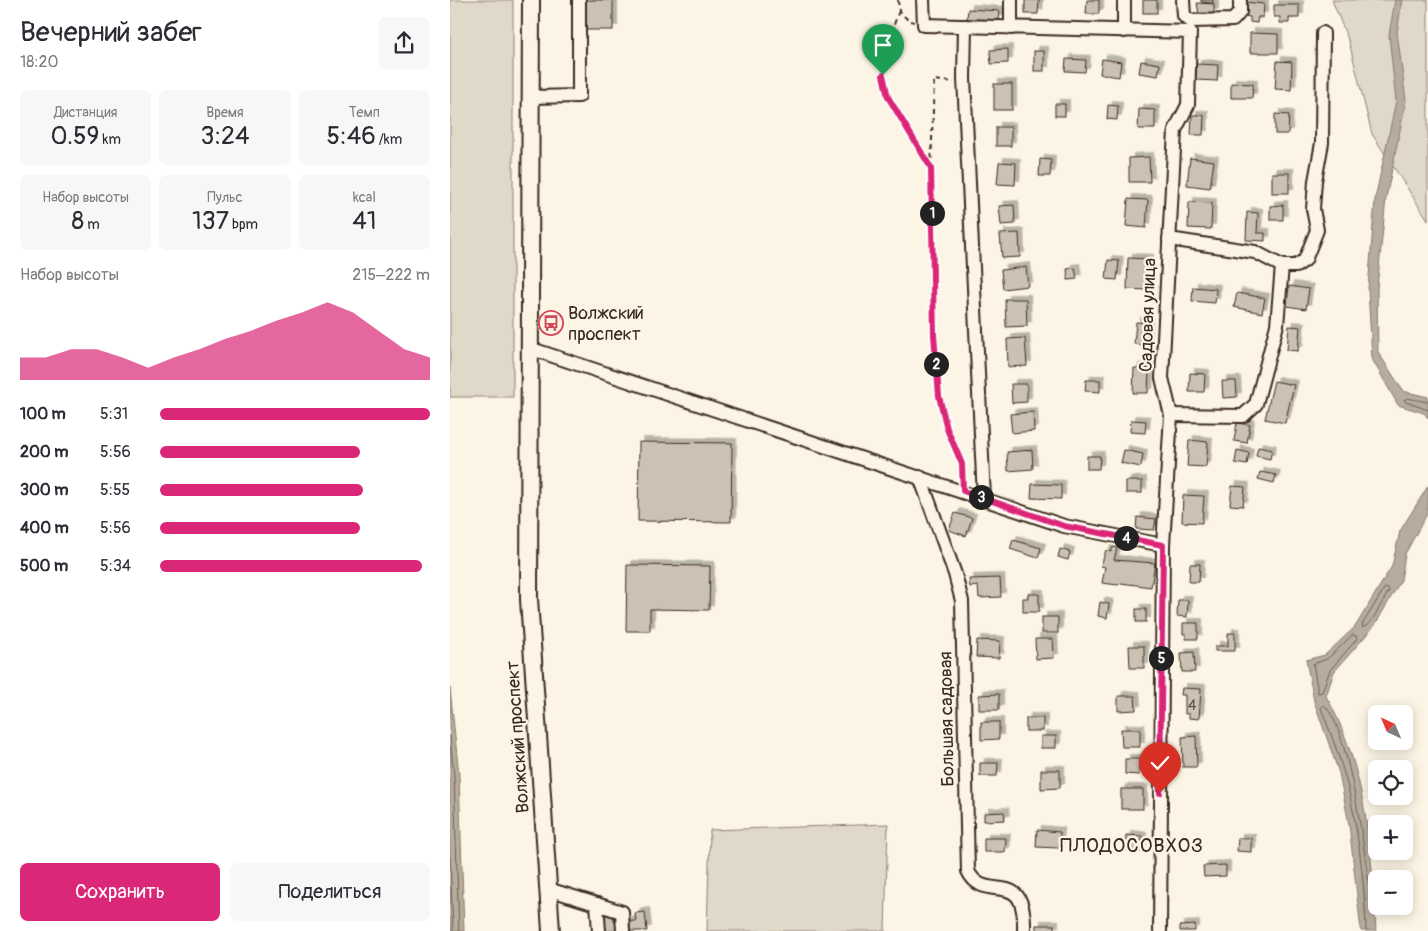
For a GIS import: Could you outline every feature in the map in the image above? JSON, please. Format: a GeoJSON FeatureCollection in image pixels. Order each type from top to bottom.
{"type":"FeatureCollection","features":[{"type":"Feature","properties":{"kind":"main road","name":"Волжский проспект"},"geometry":{"type":"LineString","coordinates":[[531,0],[528,600],[551,931]]}},
{"type":"Feature","properties":{"kind":"street"},"geometry":{"type":"LineString","coordinates":[[530,97],[579,96],[579,0]]}},
{"type":"Feature","properties":{"kind":"street"},"geometry":{"type":"LineString","coordinates":[[923,0],[924,25],[1124,31],[1124,0]]}},
{"type":"Feature","properties":{"kind":"street"},"geometry":{"type":"LineString","coordinates":[[1011,0],[1011,28]]}},
{"type":"Feature","properties":{"kind":"street"},"geometry":{"type":"LineString","coordinates":[[1184,0],[1184,16],[1191,21],[1233,20],[1240,12],[1240,0]]}},
{"type":"Feature","properties":{"kind":"street"},"geometry":{"type":"LineString","coordinates":[[965,26],[964,82],[984,498]]}},
{"type":"Feature","properties":{"kind":"street","name":"Садовая улица"},"geometry":{"type":"LineString","coordinates":[[1124,31],[1190,32],[1188,106],[1175,130],[1162,378],[1170,415],[1163,545],[1160,931]]}},
{"type":"Feature","properties":{"kind":"street"},"geometry":{"type":"LineString","coordinates":[[1168,239],[1255,252],[1282,266],[1296,266],[1306,260],[1316,230],[1313,209],[1315,181],[1322,143],[1323,33]]}},
{"type":"Feature","properties":{"kind":"street"},"geometry":{"type":"LineString","coordinates":[[1170,415],[1243,416],[1256,404],[1277,325],[1282,266]]}},
{"type":"Feature","properties":{"kind":"street"},"geometry":{"type":"LineString","coordinates":[[529,348],[1064,526],[1163,545]]}},
{"type":"Feature","properties":{"kind":"street","name":"Большая садовая"},"geometry":{"type":"LineString","coordinates":[[920,477],[955,574],[962,601],[968,871],[972,880],[982,885],[1009,890],[1019,897],[1025,909],[1024,931]]}},
{"type":"Feature","properties":{"kind":"street"},"geometry":{"type":"LineString","coordinates":[[548,889],[622,912],[623,931]]}},
{"type":"Feature","properties":{"kind":"street"},"geometry":{"type":"LineString","coordinates":[[597,904],[599,931]]}},
{"type":"Feature","properties":{"kind":"path"},"geometry":{"type":"LineString","coordinates":[[898,0],[899,11],[887,43],[883,75],[888,97],[931,168]]}},
{"type":"Feature","properties":{"kind":"path"},"geometry":{"type":"LineString","coordinates":[[899,11],[908,20],[924,25]]}},
{"type":"Feature","properties":{"kind":"path"},"geometry":{"type":"LineString","coordinates":[[963,491],[962,464],[947,429],[939,396],[934,335],[931,168],[934,80],[964,82]]}},
{"type":"Feature","properties":{"kind":"shaded area"},"geometry":{"type":"Polygon","coordinates":[[[450,0],[513,0],[513,397],[450,397],[450,0]]]}},
{"type":"Feature","properties":{"kind":"shaded area"},"geometry":{"type":"Polygon","coordinates":[[[1332,0],[1428,0],[1428,220],[1372,134],[1349,42],[1332,0]]]}},
{"type":"Feature","properties":{"kind":"shaded area"},"geometry":{"type":"Polygon","coordinates":[[[888,824],[885,931],[707,931],[710,830],[888,824]]]}},
{"type":"Feature","properties":{"kind":"water"},"geometry":{"type":"Polygon","coordinates":[[[1395,0],[1402,0],[1397,32],[1406,101],[1386,198],[1377,288],[1378,352],[1403,391],[1428,397],[1428,418],[1424,413],[1398,405],[1372,359],[1368,289],[1375,199],[1396,101],[1389,35],[1395,0]]]}},
{"type":"Feature","properties":{"kind":"water"},"geometry":{"type":"Polygon","coordinates":[[[1428,486],[1428,512],[1405,554],[1401,580],[1375,625],[1334,672],[1326,696],[1350,751],[1358,780],[1368,834],[1368,860],[1371,860],[1372,870],[1368,870],[1368,915],[1375,915],[1376,931],[1361,931],[1349,824],[1339,773],[1314,701],[1306,660],[1325,655],[1355,627],[1392,566],[1400,531],[1428,486]]]}},
{"type":"Feature","properties":{"kind":"water"},"geometry":{"type":"Polygon","coordinates":[[[450,688],[459,775],[464,931],[450,931],[450,688]]]}},
{"type":"Feature","properties":{"kind":"building"},"geometry":{"type":"Polygon","coordinates":[[[586,0],[613,0],[613,30],[586,30],[586,0]]]}},
{"type":"Feature","properties":{"kind":"building"},"geometry":{"type":"Polygon","coordinates":[[[1025,0],[1039,0],[1038,14],[1025,14],[1025,0]]]}},
{"type":"Feature","properties":{"kind":"building"},"geometry":{"type":"Polygon","coordinates":[[[1087,0],[1099,0],[1099,14],[1086,14],[1087,0]]]}},
{"type":"Feature","properties":{"kind":"building"},"geometry":{"type":"Polygon","coordinates":[[[1143,0],[1157,0],[1157,13],[1143,13],[1143,0]]]}},
{"type":"Feature","properties":{"kind":"building"},"geometry":{"type":"Polygon","coordinates":[[[1201,0],[1213,0],[1213,3],[1201,2],[1201,0]]]}},
{"type":"Feature","properties":{"kind":"building"},"geometry":{"type":"Polygon","coordinates":[[[1245,2],[1264,4],[1263,17],[1258,17],[1257,23],[1250,22],[1250,17],[1244,16],[1245,2]]]}},
{"type":"Feature","properties":{"kind":"building"},"geometry":{"type":"Polygon","coordinates":[[[1197,3],[1214,4],[1214,14],[1199,14],[1197,3]]]}},
{"type":"Feature","properties":{"kind":"building"},"geometry":{"type":"Polygon","coordinates":[[[1274,5],[1299,5],[1299,18],[1289,18],[1289,23],[1280,23],[1280,17],[1274,17],[1274,5]]]}},
{"type":"Feature","properties":{"kind":"building"},"geometry":{"type":"Polygon","coordinates":[[[968,9],[1000,11],[999,20],[967,19],[968,9]]]}},
{"type":"Feature","properties":{"kind":"building"},"geometry":{"type":"Polygon","coordinates":[[[1250,33],[1278,34],[1278,53],[1250,53],[1250,33]]]}},
{"type":"Feature","properties":{"kind":"building"},"geometry":{"type":"Polygon","coordinates":[[[1008,49],[1008,63],[991,64],[990,50],[1008,49]]]}},
{"type":"Feature","properties":{"kind":"building"},"geometry":{"type":"Polygon","coordinates":[[[1034,51],[1044,51],[1044,71],[1034,71],[1034,51]]]}},
{"type":"Feature","properties":{"kind":"building"},"geometry":{"type":"Polygon","coordinates":[[[1066,59],[1086,60],[1085,72],[1065,71],[1066,59]]]}},
{"type":"Feature","properties":{"kind":"building"},"geometry":{"type":"Polygon","coordinates":[[[1102,59],[1121,62],[1119,77],[1100,74],[1102,59]]]}},
{"type":"Feature","properties":{"kind":"building"},"geometry":{"type":"Polygon","coordinates":[[[1141,61],[1160,64],[1158,76],[1139,73],[1141,61]]]}},
{"type":"Feature","properties":{"kind":"building"},"geometry":{"type":"Polygon","coordinates":[[[1277,61],[1292,62],[1291,90],[1275,89],[1277,61]]]}},
{"type":"Feature","properties":{"kind":"building"},"geometry":{"type":"Polygon","coordinates":[[[1196,64],[1218,65],[1217,81],[1196,80],[1196,64]]]}},
{"type":"Feature","properties":{"kind":"building"},"geometry":{"type":"Polygon","coordinates":[[[1231,83],[1253,84],[1252,98],[1231,98],[1231,83]]]}},
{"type":"Feature","properties":{"kind":"building"},"geometry":{"type":"Polygon","coordinates":[[[994,84],[1012,84],[1012,110],[994,110],[994,84]]]}},
{"type":"Feature","properties":{"kind":"building"},"geometry":{"type":"Polygon","coordinates":[[[1055,104],[1065,104],[1065,116],[1055,116],[1055,104]]]}},
{"type":"Feature","properties":{"kind":"building"},"geometry":{"type":"Polygon","coordinates":[[[1108,105],[1118,106],[1117,120],[1107,119],[1108,105]]]}},
{"type":"Feature","properties":{"kind":"building"},"geometry":{"type":"Polygon","coordinates":[[[1139,109],[1155,110],[1155,129],[1138,129],[1139,109]]]}},
{"type":"Feature","properties":{"kind":"building"},"geometry":{"type":"Polygon","coordinates":[[[1275,114],[1289,115],[1288,134],[1275,134],[1275,114]]]}},
{"type":"Feature","properties":{"kind":"building"},"geometry":{"type":"Polygon","coordinates":[[[1192,115],[1204,115],[1203,135],[1191,135],[1192,115]]]}},
{"type":"Feature","properties":{"kind":"building"},"geometry":{"type":"Polygon","coordinates":[[[996,127],[1011,127],[1011,146],[996,146],[996,127]]]}},
{"type":"Feature","properties":{"kind":"building"},"geometry":{"type":"Polygon","coordinates":[[[1149,157],[1150,182],[1129,182],[1129,158],[1149,157]]]}},
{"type":"Feature","properties":{"kind":"building"},"geometry":{"type":"Polygon","coordinates":[[[1190,158],[1214,161],[1210,188],[1187,185],[1190,158]]]}},
{"type":"Feature","properties":{"kind":"building"},"geometry":{"type":"Polygon","coordinates":[[[1040,159],[1051,160],[1050,176],[1039,176],[1040,159]]]}},
{"type":"Feature","properties":{"kind":"building"},"geometry":{"type":"Polygon","coordinates":[[[999,162],[1016,163],[1015,185],[997,184],[999,162]]]}},
{"type":"Feature","properties":{"kind":"building"},"geometry":{"type":"Polygon","coordinates":[[[1272,173],[1289,173],[1289,193],[1272,193],[1272,173]]]}},
{"type":"Feature","properties":{"kind":"building"},"geometry":{"type":"Polygon","coordinates":[[[1128,199],[1148,200],[1146,228],[1126,226],[1128,199]]]}},
{"type":"Feature","properties":{"kind":"building"},"geometry":{"type":"Polygon","coordinates":[[[1189,202],[1212,203],[1211,229],[1188,228],[1189,202]]]}},
{"type":"Feature","properties":{"kind":"building"},"geometry":{"type":"Polygon","coordinates":[[[1014,205],[1015,224],[1001,225],[999,206],[1014,205]]]}},
{"type":"Feature","properties":{"kind":"building"},"geometry":{"type":"Polygon","coordinates":[[[1283,205],[1283,220],[1270,220],[1270,206],[1283,205]]]}},
{"type":"Feature","properties":{"kind":"building"},"geometry":{"type":"Polygon","coordinates":[[[1247,212],[1258,213],[1257,233],[1265,233],[1265,241],[1246,240],[1247,212]]]}},
{"type":"Feature","properties":{"kind":"building"},"geometry":{"type":"Polygon","coordinates":[[[1019,233],[1020,257],[1002,258],[1000,234],[1019,233]]]}},
{"type":"Feature","properties":{"kind":"building"},"geometry":{"type":"Polygon","coordinates":[[[1128,258],[1149,259],[1148,290],[1127,289],[1128,258]]]}},
{"type":"Feature","properties":{"kind":"building"},"geometry":{"type":"Polygon","coordinates":[[[1108,260],[1119,261],[1117,280],[1106,279],[1108,260]]]}},
{"type":"Feature","properties":{"kind":"building"},"geometry":{"type":"Polygon","coordinates":[[[1026,267],[1028,286],[1003,289],[1001,270],[1026,267]]]}},
{"type":"Feature","properties":{"kind":"building"},"geometry":{"type":"Polygon","coordinates":[[[1075,268],[1077,279],[1068,280],[1067,269],[1075,268]]]}},
{"type":"Feature","properties":{"kind":"building"},"geometry":{"type":"Polygon","coordinates":[[[1289,286],[1309,289],[1306,309],[1287,306],[1289,286]]]}},
{"type":"Feature","properties":{"kind":"building"},"geometry":{"type":"Polygon","coordinates":[[[1193,287],[1216,289],[1215,303],[1192,301],[1193,287]]]}},
{"type":"Feature","properties":{"kind":"building"},"geometry":{"type":"Polygon","coordinates":[[[1237,293],[1265,298],[1262,313],[1234,307],[1237,293]]]}},
{"type":"Feature","properties":{"kind":"building"},"geometry":{"type":"Polygon","coordinates":[[[1005,299],[1026,299],[1027,326],[1006,327],[1005,299]]]}},
{"type":"Feature","properties":{"kind":"building"},"geometry":{"type":"Polygon","coordinates":[[[1136,322],[1148,323],[1147,345],[1134,344],[1136,322]]]}},
{"type":"Feature","properties":{"kind":"building"},"geometry":{"type":"Polygon","coordinates":[[[1289,326],[1300,327],[1298,351],[1287,350],[1289,326]]]}},
{"type":"Feature","properties":{"kind":"building"},"geometry":{"type":"Polygon","coordinates":[[[1025,338],[1027,366],[1008,367],[1007,339],[1025,338]]]}},
{"type":"Feature","properties":{"kind":"building"},"geometry":{"type":"Polygon","coordinates":[[[1134,368],[1149,369],[1148,393],[1133,393],[1134,368]]]}},
{"type":"Feature","properties":{"kind":"building"},"geometry":{"type":"Polygon","coordinates":[[[1190,373],[1205,374],[1204,392],[1189,392],[1190,373]]]}},
{"type":"Feature","properties":{"kind":"building"},"geometry":{"type":"Polygon","coordinates":[[[1086,380],[1100,380],[1100,392],[1085,391],[1086,380]]]}},
{"type":"Feature","properties":{"kind":"building"},"geometry":{"type":"Polygon","coordinates":[[[1222,381],[1236,381],[1237,397],[1223,398],[1222,381]]]}},
{"type":"Feature","properties":{"kind":"building"},"geometry":{"type":"Polygon","coordinates":[[[1274,381],[1294,385],[1285,423],[1265,419],[1274,381]]]}},
{"type":"Feature","properties":{"kind":"building"},"geometry":{"type":"Polygon","coordinates":[[[1011,384],[1027,384],[1027,402],[1012,403],[1011,384]]]}},
{"type":"Feature","properties":{"kind":"building"},"geometry":{"type":"Polygon","coordinates":[[[1033,412],[1034,431],[1012,433],[1010,414],[1033,412]]]}},
{"type":"Feature","properties":{"kind":"building"},"geometry":{"type":"Polygon","coordinates":[[[1131,420],[1146,421],[1145,433],[1130,432],[1131,420]]]}},
{"type":"Feature","properties":{"kind":"building"},"geometry":{"type":"Polygon","coordinates":[[[1237,423],[1250,425],[1247,443],[1234,441],[1237,423]]]}},
{"type":"Feature","properties":{"kind":"building"},"geometry":{"type":"Polygon","coordinates":[[[1189,440],[1208,442],[1206,467],[1187,466],[1189,440]]]}},
{"type":"Feature","properties":{"kind":"building"},"geometry":{"type":"Polygon","coordinates":[[[639,442],[732,443],[731,522],[638,521],[639,442]]]}},
{"type":"Feature","properties":{"kind":"building"},"geometry":{"type":"Polygon","coordinates":[[[1258,447],[1272,450],[1270,459],[1256,456],[1258,447]]]}},
{"type":"Feature","properties":{"kind":"building"},"geometry":{"type":"Polygon","coordinates":[[[1032,450],[1033,469],[1008,471],[1007,452],[1032,450]]]}},
{"type":"Feature","properties":{"kind":"building"},"geometry":{"type":"Polygon","coordinates":[[[1124,450],[1143,454],[1141,467],[1121,463],[1124,450]]]}},
{"type":"Feature","properties":{"kind":"building"},"geometry":{"type":"Polygon","coordinates":[[[1237,450],[1249,453],[1247,465],[1235,463],[1237,450]]]}},
{"type":"Feature","properties":{"kind":"building"},"geometry":{"type":"Polygon","coordinates":[[[1087,456],[1100,456],[1099,469],[1087,469],[1087,456]]]}},
{"type":"Feature","properties":{"kind":"building"},"geometry":{"type":"Polygon","coordinates":[[[1260,472],[1276,475],[1274,483],[1258,479],[1260,472]]]}},
{"type":"Feature","properties":{"kind":"building"},"geometry":{"type":"Polygon","coordinates":[[[1126,481],[1142,481],[1142,493],[1126,493],[1126,481]]]}},
{"type":"Feature","properties":{"kind":"building"},"geometry":{"type":"Polygon","coordinates":[[[1032,484],[1061,485],[1061,499],[1031,498],[1032,484]]]}},
{"type":"Feature","properties":{"kind":"building"},"geometry":{"type":"Polygon","coordinates":[[[1232,486],[1245,487],[1243,506],[1230,505],[1232,486]]]}},
{"type":"Feature","properties":{"kind":"building"},"geometry":{"type":"Polygon","coordinates":[[[1183,495],[1204,496],[1202,523],[1182,522],[1183,495]]]}},
{"type":"Feature","properties":{"kind":"building"},"geometry":{"type":"Polygon","coordinates":[[[955,513],[972,518],[966,536],[949,530],[955,513]]]}},
{"type":"Feature","properties":{"kind":"building"},"geometry":{"type":"Polygon","coordinates":[[[1137,517],[1156,519],[1154,530],[1136,529],[1137,517]]]}},
{"type":"Feature","properties":{"kind":"building"},"geometry":{"type":"Polygon","coordinates":[[[1013,540],[1041,548],[1038,558],[1010,549],[1013,540]]]}},
{"type":"Feature","properties":{"kind":"building"},"geometry":{"type":"Polygon","coordinates":[[[1113,547],[1117,548],[1114,560],[1155,563],[1151,587],[1121,583],[1118,585],[1102,583],[1105,567],[1101,566],[1106,550],[1111,552],[1113,547]]]}},
{"type":"Feature","properties":{"kind":"building"},"geometry":{"type":"Polygon","coordinates":[[[1060,549],[1070,552],[1068,560],[1058,557],[1060,549]]]}},
{"type":"Feature","properties":{"kind":"building"},"geometry":{"type":"Polygon","coordinates":[[[1190,564],[1200,564],[1199,582],[1189,582],[1190,564]]]}},
{"type":"Feature","properties":{"kind":"building"},"geometry":{"type":"Polygon","coordinates":[[[627,565],[710,566],[709,610],[650,609],[650,631],[626,631],[627,565]]]}},
{"type":"Feature","properties":{"kind":"building"},"geometry":{"type":"Polygon","coordinates":[[[1000,578],[1001,597],[979,598],[978,586],[970,587],[969,579],[1000,578]]]}},
{"type":"Feature","properties":{"kind":"building"},"geometry":{"type":"Polygon","coordinates":[[[1028,594],[1039,594],[1039,612],[1023,612],[1023,598],[1028,598],[1028,594]]]}},
{"type":"Feature","properties":{"kind":"building"},"geometry":{"type":"Polygon","coordinates":[[[1178,600],[1188,600],[1187,617],[1177,616],[1178,600]]]}},
{"type":"Feature","properties":{"kind":"building"},"geometry":{"type":"Polygon","coordinates":[[[1100,602],[1109,604],[1107,618],[1098,616],[1100,602]]]}},
{"type":"Feature","properties":{"kind":"building"},"geometry":{"type":"Polygon","coordinates":[[[1136,609],[1146,609],[1146,622],[1136,622],[1136,609]]]}},
{"type":"Feature","properties":{"kind":"building"},"geometry":{"type":"Polygon","coordinates":[[[1042,617],[1058,617],[1058,633],[1042,633],[1042,617]]]}},
{"type":"Feature","properties":{"kind":"building"},"geometry":{"type":"Polygon","coordinates":[[[1183,623],[1198,623],[1198,639],[1186,639],[1186,634],[1183,634],[1183,623]]]}},
{"type":"Feature","properties":{"kind":"building"},"geometry":{"type":"Polygon","coordinates":[[[1228,633],[1235,633],[1235,651],[1215,651],[1215,646],[1228,646],[1228,633]]]}},
{"type":"Feature","properties":{"kind":"building"},"geometry":{"type":"Polygon","coordinates":[[[1035,639],[1053,639],[1054,658],[1036,659],[1035,639]]]}},
{"type":"Feature","properties":{"kind":"building"},"geometry":{"type":"Polygon","coordinates":[[[977,640],[1000,641],[999,658],[976,657],[977,640]]]}},
{"type":"Feature","properties":{"kind":"building"},"geometry":{"type":"Polygon","coordinates":[[[1129,646],[1144,646],[1144,668],[1130,668],[1129,646]]]}},
{"type":"Feature","properties":{"kind":"building"},"geometry":{"type":"Polygon","coordinates":[[[1194,652],[1195,672],[1182,672],[1181,653],[1194,652]]]}},
{"type":"Feature","properties":{"kind":"building"},"geometry":{"type":"Polygon","coordinates":[[[1182,688],[1201,689],[1199,719],[1189,718],[1189,714],[1185,714],[1185,695],[1181,695],[1182,688]]]}},
{"type":"Feature","properties":{"kind":"building"},"geometry":{"type":"Polygon","coordinates":[[[999,694],[999,710],[979,710],[979,695],[999,694]]]}},
{"type":"Feature","properties":{"kind":"building"},"geometry":{"type":"Polygon","coordinates":[[[1118,696],[1135,696],[1136,710],[1118,711],[1118,696]]]}},
{"type":"Feature","properties":{"kind":"building"},"geometry":{"type":"Polygon","coordinates":[[[1026,718],[1043,718],[1043,731],[1026,731],[1026,718]]]}},
{"type":"Feature","properties":{"kind":"building"},"geometry":{"type":"Polygon","coordinates":[[[981,722],[999,722],[999,739],[981,740],[981,722]]]}},
{"type":"Feature","properties":{"kind":"building"},"geometry":{"type":"Polygon","coordinates":[[[1121,729],[1140,729],[1140,747],[1122,747],[1121,729]]]}},
{"type":"Feature","properties":{"kind":"building"},"geometry":{"type":"Polygon","coordinates":[[[1041,736],[1056,736],[1056,748],[1041,748],[1041,736]]]}},
{"type":"Feature","properties":{"kind":"building"},"geometry":{"type":"Polygon","coordinates":[[[1196,736],[1197,767],[1183,767],[1182,737],[1196,736]]]}},
{"type":"Feature","properties":{"kind":"building"},"geometry":{"type":"Polygon","coordinates":[[[1125,759],[1139,759],[1139,775],[1125,774],[1125,759]]]}},
{"type":"Feature","properties":{"kind":"building"},"geometry":{"type":"Polygon","coordinates":[[[980,763],[998,763],[997,776],[980,776],[980,763]]]}},
{"type":"Feature","properties":{"kind":"building"},"geometry":{"type":"Polygon","coordinates":[[[1041,770],[1060,770],[1060,788],[1041,789],[1041,770]]]}},
{"type":"Feature","properties":{"kind":"building"},"geometry":{"type":"Polygon","coordinates":[[[1121,789],[1143,789],[1143,809],[1121,809],[1121,789]]]}},
{"type":"Feature","properties":{"kind":"building"},"geometry":{"type":"Polygon","coordinates":[[[1004,812],[1005,820],[984,821],[984,813],[1004,812]]]}},
{"type":"Feature","properties":{"kind":"building"},"geometry":{"type":"Polygon","coordinates":[[[1037,830],[1060,832],[1059,848],[1036,847],[1037,830]]]}},
{"type":"Feature","properties":{"kind":"building"},"geometry":{"type":"Polygon","coordinates":[[[1126,835],[1142,836],[1141,852],[1125,850],[1126,835]]]}},
{"type":"Feature","properties":{"kind":"building"},"geometry":{"type":"Polygon","coordinates":[[[984,838],[1006,838],[1005,852],[984,852],[984,838]]]}},
{"type":"Feature","properties":{"kind":"building"},"geometry":{"type":"Polygon","coordinates":[[[1238,838],[1251,838],[1251,852],[1237,851],[1238,838]]]}},
{"type":"Feature","properties":{"kind":"building"},"geometry":{"type":"Polygon","coordinates":[[[1226,865],[1226,876],[1204,877],[1203,866],[1226,865]]]}},
{"type":"Feature","properties":{"kind":"building"},"geometry":{"type":"Polygon","coordinates":[[[614,909],[614,922],[636,921],[635,913],[645,912],[647,931],[604,931],[602,910],[614,909]]]}},
{"type":"Feature","properties":{"kind":"building"},"geometry":{"type":"Polygon","coordinates":[[[1036,925],[1054,925],[1054,931],[1036,931],[1036,925]]]}},
{"type":"Feature","properties":{"kind":"building"},"geometry":{"type":"Polygon","coordinates":[[[1195,925],[1195,931],[1180,931],[1180,926],[1195,925]]]}},
{"type":"Feature","properties":{"kind":"place","name":"Волжский проспект"},"geometry":{"type":"Point","coordinates":[551,323]}},
{"type":"Feature","properties":{"kind":"district","name":"ПЛОДОСОВХОЗ"},"geometry":{"type":"Point","coordinates":[1132,845]}},
{"type":"Feature","properties":{"kind":"route"},"geometry":{"type":"LineString","coordinates":[[883,75],[888,97],[931,168],[934,335],[939,396],[947,429],[962,464],[963,491],[1064,526],[1163,545],[1160,793]]}}]}
